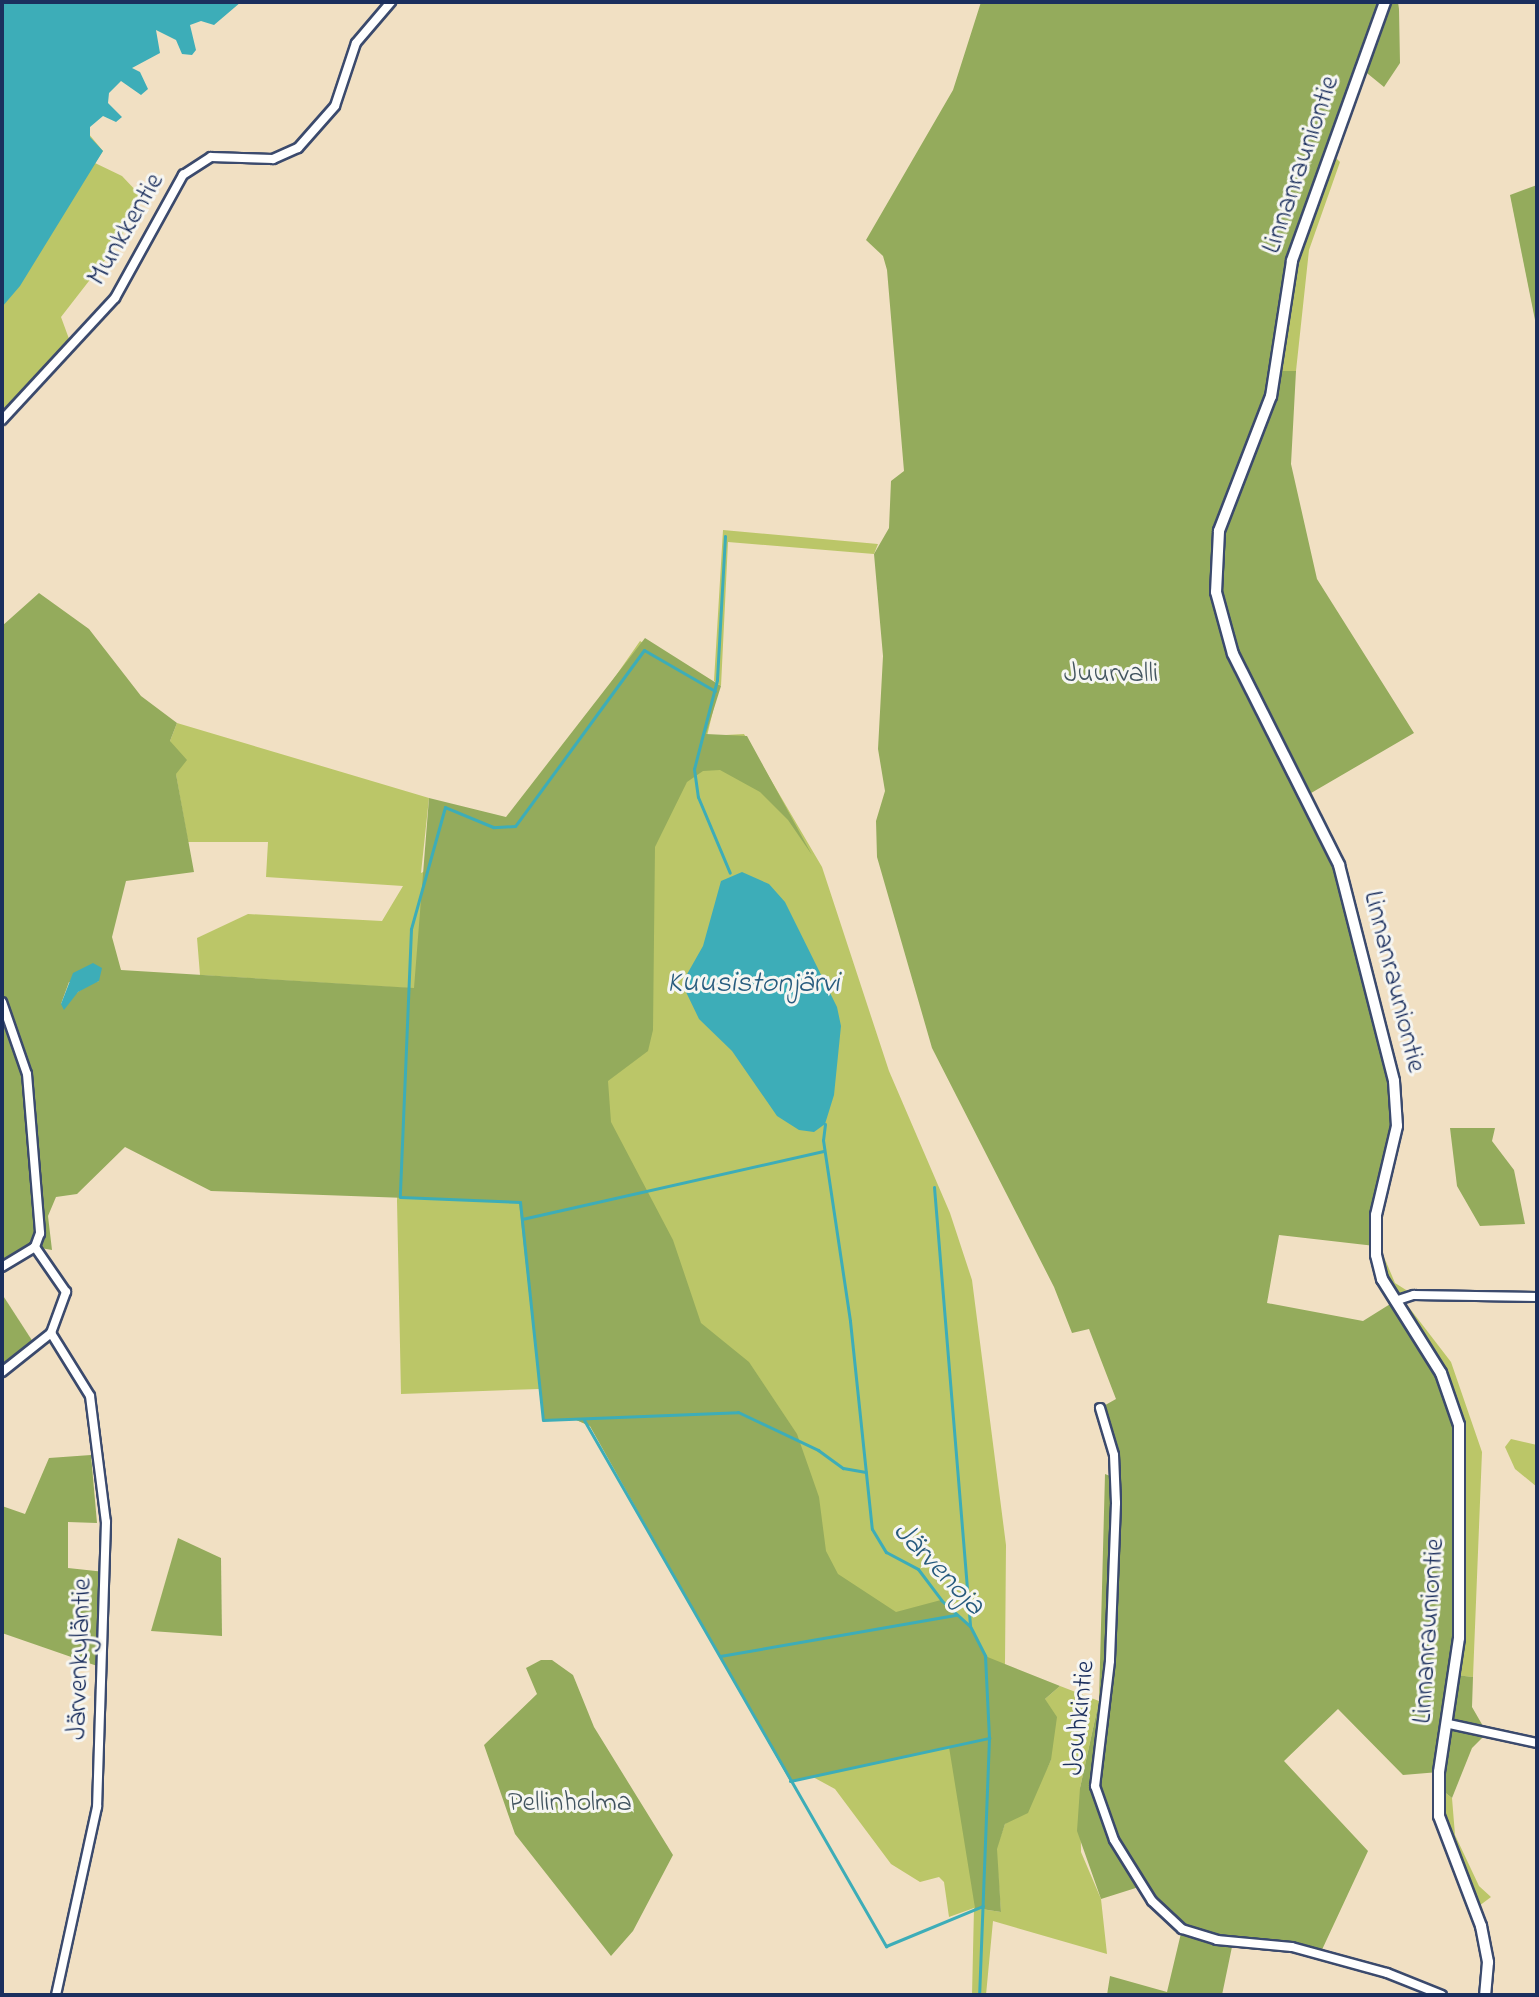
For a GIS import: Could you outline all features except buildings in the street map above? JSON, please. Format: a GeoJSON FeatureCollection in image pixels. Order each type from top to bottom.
{"type":"FeatureCollection","features":[{"type":"Feature","properties":{"kind":"street","name":"Munkkentie"},"geometry":{"type":"LineString","coordinates":[[2,420],[115,298],[183,175],[211,157],[273,159],[298,148],[335,106],[356,43],[391,2]]}},
{"type":"Feature","properties":{"kind":"street","name":"Linnanrauniontie"},"geometry":{"type":"LineString","coordinates":[[1385,2],[1292,261],[1277,371],[1219,531],[1215,572],[1224,631],[1332,847],[1360,942],[1395,1092],[1395,1140],[1374,1237],[1382,1279],[1441,1373],[1459,1425],[1460,1604],[1449,1724],[1439,1772],[1439,1816],[1481,1926],[1488,1962],[1485,1995]]}},
{"type":"Feature","properties":{"kind":"street"},"geometry":{"type":"LineString","coordinates":[[2,1002],[27,1074],[40,1233],[35,1247],[2,1267]]}},
{"type":"Feature","properties":{"kind":"street"},"geometry":{"type":"LineString","coordinates":[[2,1372],[51,1333],[66,1292],[35,1247]]}},
{"type":"Feature","properties":{"kind":"street"},"geometry":{"type":"LineString","coordinates":[[1395,1301],[1414,1295],[1537,1297]]}},
{"type":"Feature","properties":{"kind":"street","name":"Järvenkyläntie"},"geometry":{"type":"LineString","coordinates":[[51,1333],[90,1396],[106,1522],[97,1807],[56,1995]]}},
{"type":"Feature","properties":{"kind":"street","name":"Jouhkintie"},"geometry":{"type":"LineString","coordinates":[[1100,1408],[1114,1455],[1116,1503],[1110,1661],[1095,1786],[1114,1840],[1152,1901],[1182,1929],[1217,1940],[1292,1947],[1387,1973],[1442,1995]]}},
{"type":"Feature","properties":{"kind":"street"},"geometry":{"type":"LineString","coordinates":[[1449,1724],[1537,1743]]}},
{"type":"Feature","properties":{"kind":"green space","name":"Juurvalli"},"geometry":{"type":"Polygon","coordinates":[[[981,2],[1398,2],[1399,9],[1400,63],[1384,87],[1362,69],[1299,239],[1278,371],[1296,371],[1291,464],[1317,579],[1414,733],[1306,796],[1332,847],[1396,1104],[1375,1246],[1279,1235],[1267,1303],[1363,1321],[1395,1301],[1427,1349],[1459,1425],[1456,1675],[1473,1677],[1472,1707],[1487,1733],[1472,1748],[1452,1798],[1438,1787],[1439,1772],[1403,1775],[1338,1709],[1284,1761],[1368,1851],[1320,1954],[1233,1942],[1222,1995],[1107,1995],[1110,1976],[1167,1992],[1182,1929],[1142,1886],[1101,1899],[1077,1831],[1080,1788],[1099,1701],[1105,1474],[1115,1478],[1100,1408],[1116,1399],[1089,1329],[1072,1333],[1054,1287],[932,1048],[877,857],[876,821],[885,791],[878,749],[883,656],[874,554],[889,528],[891,481],[904,471],[887,270],[883,256],[866,240],[953,90],[981,2]]]}},
{"type":"Feature","properties":{"kind":"green space"},"geometry":{"type":"Polygon","coordinates":[[[88,133],[103,151],[95,163],[122,176],[139,194],[120,241],[61,317],[72,347],[2,420],[2,249],[88,133]]]}},
{"type":"Feature","properties":{"kind":"green space"},"geometry":{"type":"Polygon","coordinates":[[[1331,153],[1340,162],[1309,250],[1296,371],[1277,371],[1289,280],[1331,153]]]}},
{"type":"Feature","properties":{"kind":"green space"},"geometry":{"type":"Polygon","coordinates":[[[1537,185],[1537,330],[1510,195],[1537,185]]]}},
{"type":"Feature","properties":{"kind":"green space"},"geometry":{"type":"Polygon","coordinates":[[[723,530],[878,544],[874,554],[728,542],[721,686],[714,681],[723,530]]]}},
{"type":"Feature","properties":{"kind":"green space"},"geometry":{"type":"Polygon","coordinates":[[[39,593],[89,629],[141,696],[177,723],[170,741],[187,760],[176,774],[194,872],[126,881],[112,937],[121,970],[414,988],[429,798],[506,817],[645,638],[721,686],[706,734],[747,736],[812,855],[788,820],[760,792],[720,770],[703,771],[687,782],[655,847],[653,1030],[648,1051],[608,1081],[611,1122],[673,1240],[701,1323],[749,1362],[797,1434],[819,1497],[826,1551],[838,1574],[896,1612],[941,1600],[970,1626],[985,1656],[1060,1686],[1045,1699],[1057,1717],[1051,1760],[1028,1813],[1005,1824],[997,1849],[1001,1912],[975,1908],[949,1747],[790,1781],[590,1426],[574,1419],[543,1420],[519,1202],[211,1191],[125,1147],[77,1194],[56,1197],[48,1216],[52,1250],[35,1247],[2,1267],[2,626],[39,593]],[[99,981],[69,982],[61,1004],[89,984],[99,981]]]}},
{"type":"Feature","properties":{"kind":"green space"},"geometry":{"type":"Polygon","coordinates":[[[640,641],[718,690],[707,736],[744,734],[822,867],[889,1071],[950,1213],[972,1280],[1006,1545],[1005,1663],[975,1908],[1001,1912],[996,1849],[1005,1824],[1039,1784],[1051,1760],[1045,1699],[1060,1686],[1099,1701],[1080,1788],[1081,1852],[1101,1899],[1107,1954],[993,1921],[986,1995],[972,1995],[974,1908],[949,1917],[944,1882],[939,1877],[920,1882],[891,1864],[835,1789],[813,1777],[842,1771],[647,1528],[590,1426],[574,1419],[543,1420],[539,1389],[401,1394],[397,1201],[405,988],[200,975],[197,938],[248,914],[382,921],[403,886],[266,877],[268,842],[188,842],[170,741],[177,723],[429,798],[421,873],[508,831],[640,641]]]}},
{"type":"Feature","properties":{"kind":"green space"},"geometry":{"type":"Polygon","coordinates":[[[1450,1128],[1495,1128],[1492,1141],[1514,1170],[1525,1224],[1480,1226],[1457,1186],[1450,1128]]]}},
{"type":"Feature","properties":{"kind":"green space"},"geometry":{"type":"Polygon","coordinates":[[[1376,1255],[1384,1257],[1395,1283],[1414,1295],[1401,1297],[1451,1362],[1482,1452],[1473,1677],[1455,1675],[1395,1301],[1376,1255]]]}},
{"type":"Feature","properties":{"kind":"green space"},"geometry":{"type":"Polygon","coordinates":[[[2,1294],[35,1345],[2,1372],[2,1294]]]}},
{"type":"Feature","properties":{"kind":"green space"},"geometry":{"type":"Polygon","coordinates":[[[1511,1439],[1537,1445],[1537,1487],[1515,1469],[1505,1447],[1511,1439]]]}},
{"type":"Feature","properties":{"kind":"green space"},"geometry":{"type":"Polygon","coordinates":[[[91,1455],[97,1523],[68,1522],[68,1568],[105,1572],[103,1668],[2,1633],[2,1506],[25,1514],[49,1458],[91,1455]]]}},
{"type":"Feature","properties":{"kind":"green space"},"geometry":{"type":"Polygon","coordinates":[[[178,1538],[221,1558],[222,1636],[151,1631],[178,1538]]]}},
{"type":"Feature","properties":{"kind":"green space","name":"Pellinholma"},"geometry":{"type":"Polygon","coordinates":[[[541,1660],[552,1660],[573,1675],[594,1727],[673,1855],[633,1931],[611,1956],[515,1834],[484,1745],[537,1694],[526,1668],[541,1660]]]}},
{"type":"Feature","properties":{"kind":"green space"},"geometry":{"type":"Polygon","coordinates":[[[1438,1787],[1452,1798],[1455,1835],[1479,1886],[1491,1897],[1475,1909],[1449,1851],[1438,1787]]]}},
{"type":"Feature","properties":{"kind":"water"},"geometry":{"type":"Polygon","coordinates":[[[2,2],[241,2],[214,25],[201,21],[190,25],[196,50],[192,55],[182,54],[176,40],[156,30],[160,53],[132,68],[140,72],[148,89],[141,95],[121,81],[109,93],[108,103],[122,117],[116,122],[103,116],[90,127],[90,137],[103,151],[20,286],[2,307],[2,2]]]}},
{"type":"Feature","properties":{"kind":"water","name":"Kuusistonjärvi"},"geometry":{"type":"Polygon","coordinates":[[[742,872],[769,884],[785,902],[837,1007],[841,1026],[834,1095],[825,1124],[814,1132],[799,1130],[777,1116],[732,1051],[699,1019],[686,992],[686,976],[703,946],[721,881],[742,872]]]}},
{"type":"Feature","properties":{"kind":"water"},"geometry":{"type":"Polygon","coordinates":[[[93,963],[102,968],[99,981],[78,992],[64,1010],[61,1004],[73,973],[93,963]]]}},
{"type":"Feature","properties":{"kind":"waterway"},"geometry":{"type":"LineString","coordinates":[[725,536],[717,680],[694,769],[698,797],[730,873]]}},
{"type":"Feature","properties":{"kind":"waterway"},"geometry":{"type":"LineString","coordinates":[[715,691],[644,650],[515,826],[493,827],[445,807],[411,929],[400,1197],[520,1202],[543,1420],[738,1412],[818,1450],[843,1468],[866,1472]]}},
{"type":"Feature","properties":{"kind":"waterway","name":"Järvenoja"},"geometry":{"type":"LineString","coordinates":[[825,1124],[823,1140],[850,1321],[872,1529],[886,1552],[918,1569],[941,1600],[970,1626],[985,1656],[989,1738],[979,1995]]}},
{"type":"Feature","properties":{"kind":"waterway"},"geometry":{"type":"LineString","coordinates":[[522,1219],[823,1151]]}},
{"type":"Feature","properties":{"kind":"waterway"},"geometry":{"type":"LineString","coordinates":[[934,1187],[970,1626]]}},
{"type":"Feature","properties":{"kind":"waterway"},"geometry":{"type":"LineString","coordinates":[[584,1420],[886,1946],[983,1906]]}},
{"type":"Feature","properties":{"kind":"waterway"},"geometry":{"type":"LineString","coordinates":[[720,1656],[956,1615]]}},
{"type":"Feature","properties":{"kind":"waterway"},"geometry":{"type":"LineString","coordinates":[[790,1781],[989,1738]]}}]}
